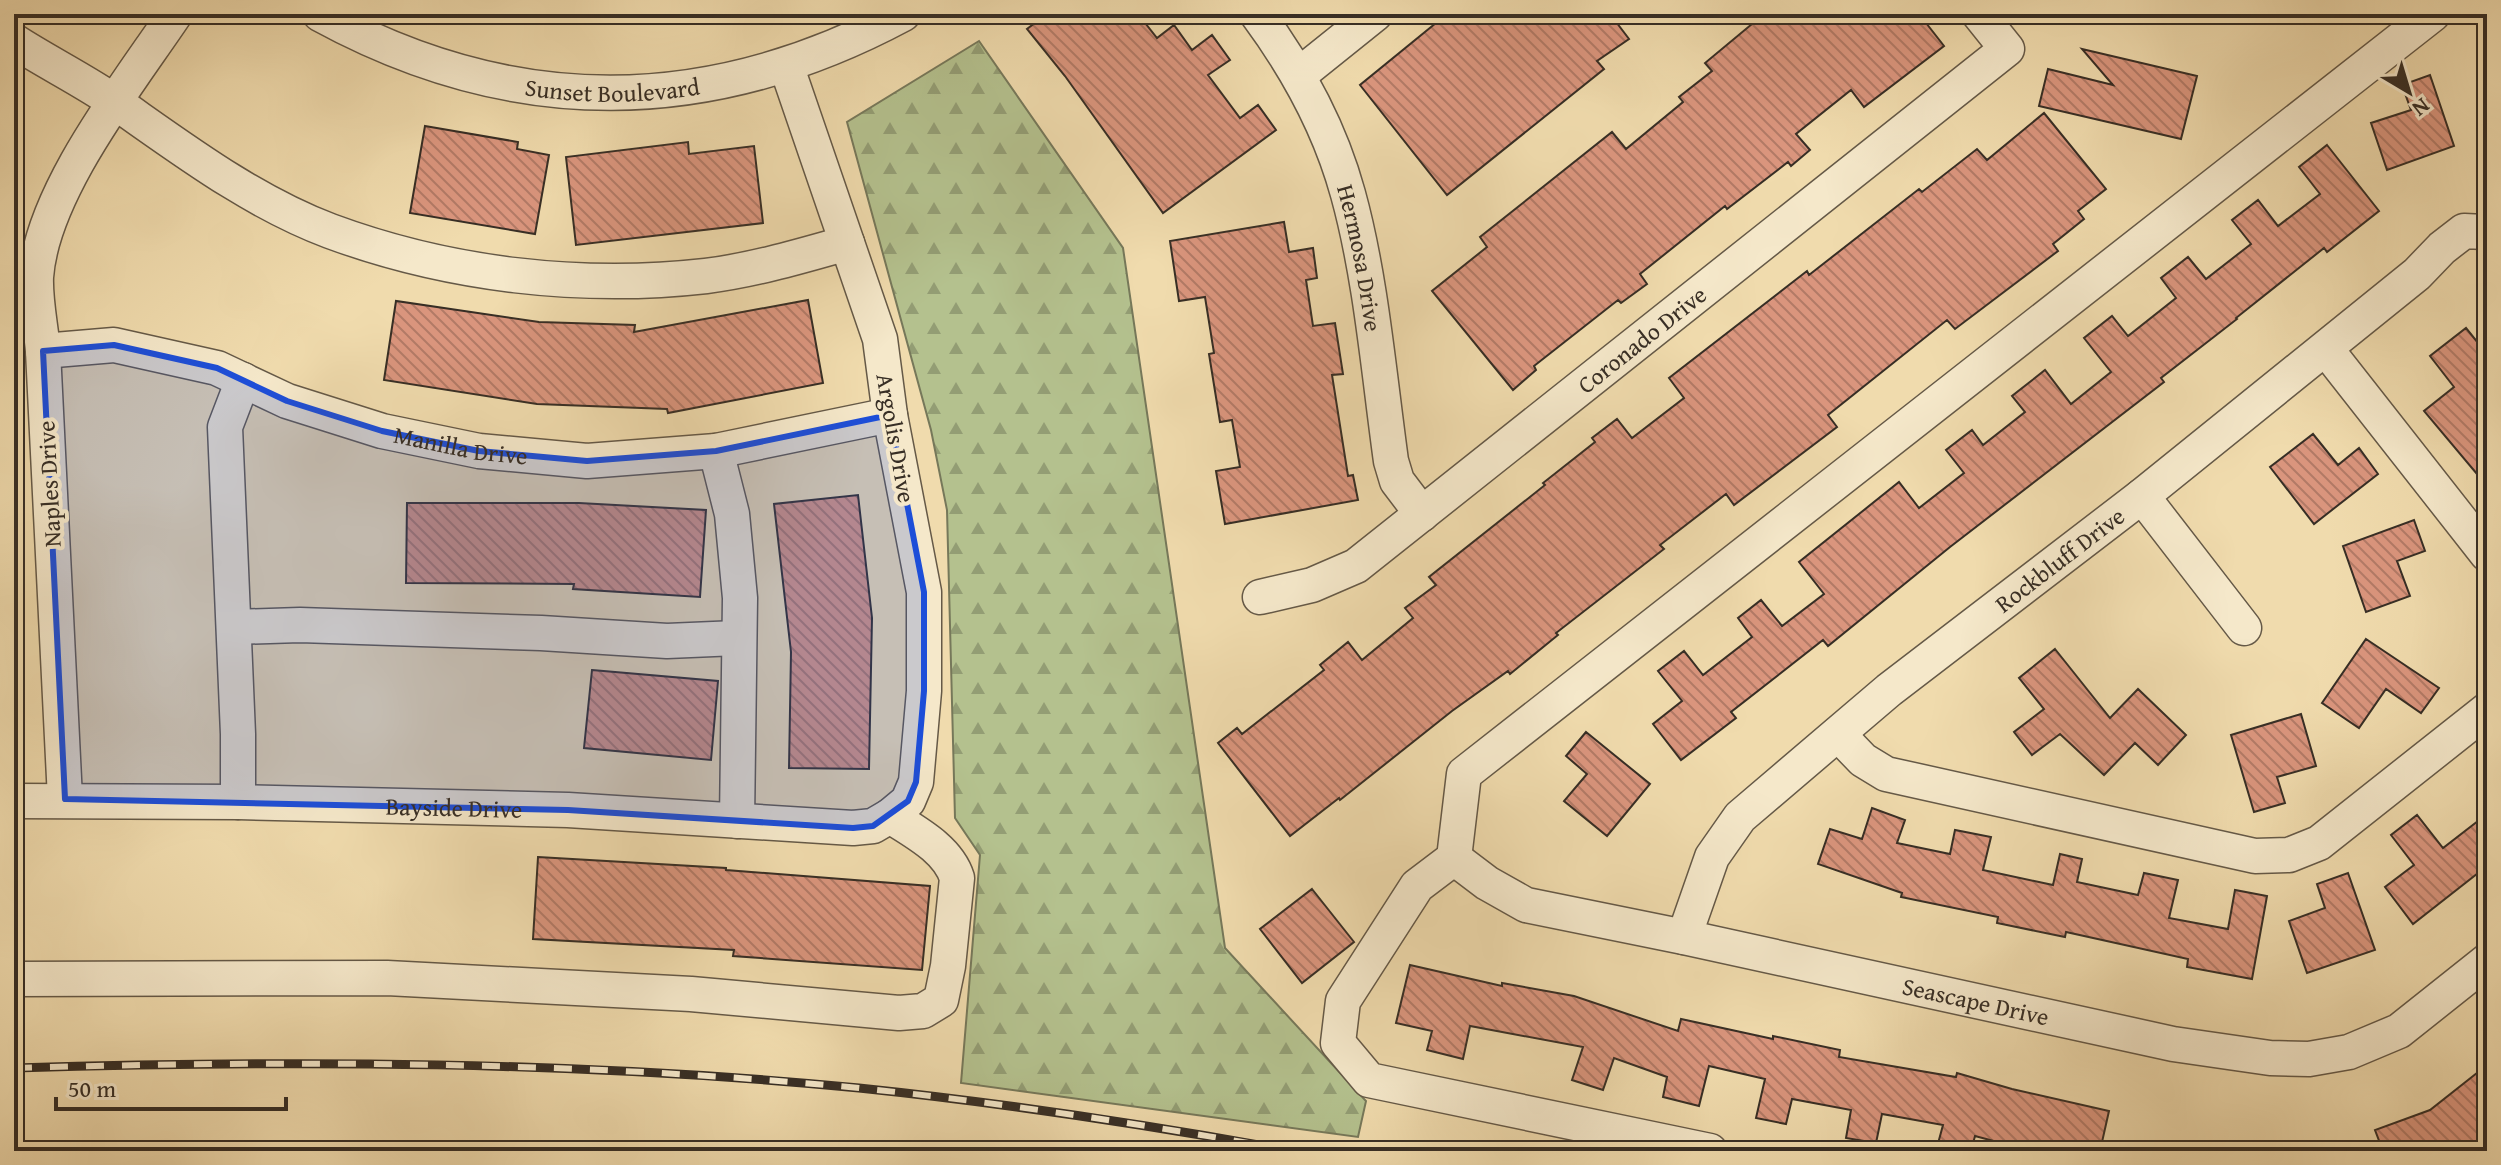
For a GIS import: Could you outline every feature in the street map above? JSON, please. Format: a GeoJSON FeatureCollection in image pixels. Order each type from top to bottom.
{"type":"FeatureCollection","features":[{"type":"Feature","properties":{"kind":"street","name":"Naples Drive"},"geometry":{"type":"LineString","coordinates":[[65,799],[43,351],[36,277],[46,233],[86,147],[175,14]]}},
{"type":"Feature","properties":{"kind":"street","name":"Sunset Boulevard"},"geometry":{"type":"LineString","coordinates":[[320,14],[383,46],[445,68],[491,81],[548,91],[593,93],[661,90],[737,79],[828,51],[903,14]]}},
{"type":"Feature","properties":{"kind":"street","name":"Hermosa Drive"},"geometry":{"type":"LineString","coordinates":[[1257,14],[1299,75],[1335,153],[1348,192],[1358,233],[1391,461],[1397,481],[1422,514]]}},
{"type":"Feature","properties":{"kind":"street"},"geometry":{"type":"LineString","coordinates":[[1299,75],[1375,14]]}},
{"type":"Feature","properties":{"kind":"street","name":"Coronado Drive"},"geometry":{"type":"LineString","coordinates":[[1260,597],[1312,585],[1339,576],[1356,566],[2007,49],[1979,14]]}},
{"type":"Feature","properties":{"kind":"street"},"geometry":{"type":"LineString","coordinates":[[1710,1151],[1369,1080],[1338,1043],[1343,1001],[1417,886],[1454,858],[1464,774],[2433,14]]}},
{"type":"Feature","properties":{"kind":"street"},"geometry":{"type":"LineString","coordinates":[[14,41],[116,102],[200,162],[253,194],[328,231],[397,252],[482,270],[553,279],[631,282],[708,275],[775,264],[847,243]]}},
{"type":"Feature","properties":{"kind":"street","name":"Argolis Drive"},"geometry":{"type":"LineString","coordinates":[[786,65],[880,339],[890,415],[924,592],[924,677],[916,782],[908,801],[890,816]]}},
{"type":"Feature","properties":{"kind":"street","name":"Rockbluff Drive"},"geometry":{"type":"LineString","coordinates":[[1684,937],[1712,857],[1740,817],[1912,672],[2142,496],[2326,349],[2417,274],[2442,248],[2464,231],[2487,234]]}},
{"type":"Feature","properties":{"kind":"street","name":"Manilla Drive"},"geometry":{"type":"LineString","coordinates":[[43,351],[114,345],[217,368],[287,401],[382,431],[479,451],[587,461],[716,451],[890,415]]}},
{"type":"Feature","properties":{"kind":"street"},"geometry":{"type":"LineString","coordinates":[[2326,349],[2487,554]]}},
{"type":"Feature","properties":{"kind":"street"},"geometry":{"type":"LineString","coordinates":[[238,802],[225,427],[243,380]]}},
{"type":"Feature","properties":{"kind":"street"},"geometry":{"type":"LineString","coordinates":[[716,451],[732,514],[740,598],[737,638],[737,821]]}},
{"type":"Feature","properties":{"kind":"street"},"geometry":{"type":"LineString","coordinates":[[2142,496],[2244,628]]}},
{"type":"Feature","properties":{"kind":"street"},"geometry":{"type":"LineString","coordinates":[[234,627],[300,625],[667,641],[737,638]]}},
{"type":"Feature","properties":{"kind":"street"},"geometry":{"type":"LineString","coordinates":[[1838,734],[1863,760],[1886,774],[2204,846],[2255,856],[2289,855],[2319,843],[2487,710]]}},
{"type":"Feature","properties":{"kind":"street","name":"Bayside Drive"},"geometry":{"type":"LineString","coordinates":[[14,801],[65,799],[568,810],[853,828],[873,826],[890,816]]}},
{"type":"Feature","properties":{"kind":"street"},"geometry":{"type":"LineString","coordinates":[[14,979],[387,978],[691,994],[899,1013],[923,1011],[941,1000],[948,966],[957,878],[952,864],[927,840],[890,816]]}},
{"type":"Feature","properties":{"kind":"street","name":"Seascape Drive"},"geometry":{"type":"LineString","coordinates":[[1454,858],[1487,883],[1526,905],[2173,1044],[2270,1058],[2309,1059],[2349,1052],[2399,1031],[2487,961]]}},
{"type":"Feature","properties":{"kind":"highlighted area"},"geometry":{"type":"Polygon","coordinates":[[[114,345],[217,368],[287,401],[382,431],[479,451],[587,461],[716,451],[890,415],[924,592],[924,691],[916,782],[908,801],[873,826],[853,828],[568,810],[65,799],[43,351],[114,345]]]}},
{"type":"Feature","properties":{"kind":"green space"},"geometry":{"type":"Polygon","coordinates":[[[979,41],[1123,248],[1225,948],[1366,1101],[1358,1137],[961,1083],[980,855],[955,818],[947,510],[931,430],[847,122],[979,41]]]}},
{"type":"Feature","properties":{"kind":"building"},"geometry":{"type":"Polygon","coordinates":[[[1047,14],[1138,14],[1157,38],[1174,25],[1192,50],[1212,35],[1230,60],[1208,75],[1240,118],[1258,105],[1276,130],[1163,213],[1065,76],[1027,29],[1047,14]]]}},
{"type":"Feature","properties":{"kind":"building"},"geometry":{"type":"Polygon","coordinates":[[[1447,14],[1610,14],[1629,39],[1597,61],[1604,69],[1447,195],[1360,85],[1447,14]]]}},
{"type":"Feature","properties":{"kind":"building"},"geometry":{"type":"Polygon","coordinates":[[[1764,14],[1919,14],[1944,46],[1864,107],[1851,90],[1796,134],[1810,150],[1791,166],[1788,162],[1727,209],[1725,206],[1640,274],[1647,284],[1621,303],[1618,300],[1534,366],[1536,370],[1513,390],[1432,291],[1487,247],[1480,237],[1612,132],[1626,149],[1683,102],[1679,97],[1712,71],[1705,63],[1764,14]]]}},
{"type":"Feature","properties":{"kind":"building"},"geometry":{"type":"Polygon","coordinates":[[[2082,49],[2197,76],[2181,139],[2039,106],[2048,69],[2113,85],[2082,49]]]}},
{"type":"Feature","properties":{"kind":"building"},"geometry":{"type":"Polygon","coordinates":[[[2430,75],[2454,146],[2387,170],[2371,123],[2411,110],[2402,85],[2430,75]]]}},
{"type":"Feature","properties":{"kind":"building"},"geometry":{"type":"Polygon","coordinates":[[[2044,113],[2106,189],[2078,211],[2084,219],[2053,244],[2058,251],[1955,329],[1947,320],[1828,415],[1837,427],[1734,505],[1726,494],[1660,545],[1664,549],[1556,633],[1558,635],[1510,674],[1508,671],[1452,711],[1290,836],[1218,743],[1237,728],[1242,734],[1324,670],[1320,665],[1348,642],[1362,660],[1413,618],[1405,608],[1436,585],[1429,577],[1545,485],[1543,483],[1595,442],[1592,438],[1617,419],[1632,438],[1684,398],[1669,378],[1919,189],[1922,192],[1977,149],[1987,160],[2044,113]]]}},
{"type":"Feature","properties":{"kind":"building"},"geometry":{"type":"Polygon","coordinates":[[[425,126],[518,142],[517,149],[549,155],[535,234],[410,213],[425,126]]]}},
{"type":"Feature","properties":{"kind":"building"},"geometry":{"type":"Polygon","coordinates":[[[688,142],[689,154],[754,146],[763,223],[576,245],[566,157],[688,142]]]}},
{"type":"Feature","properties":{"kind":"building"},"geometry":{"type":"Polygon","coordinates":[[[2327,145],[2379,211],[2327,252],[2324,248],[2161,378],[2164,382],[1950,547],[1828,646],[1823,640],[1731,712],[1736,718],[1681,760],[1653,724],[1682,701],[1658,671],[1684,651],[1703,675],[1752,637],[1738,618],[1761,600],[1782,626],[1824,594],[1799,562],[1899,482],[1919,508],[1964,473],[1946,450],[1972,430],[1983,445],[2025,412],[2012,396],[2045,370],[2071,404],[2111,372],[2084,338],[2112,316],[2128,336],[2176,298],[2161,278],[2188,257],[2206,279],[2251,244],[2232,220],[2258,200],[2278,226],[2320,194],[2299,167],[2327,145]]]}},
{"type":"Feature","properties":{"kind":"building"},"geometry":{"type":"Polygon","coordinates":[[[1284,222],[1289,252],[1313,248],[1317,278],[1306,280],[1313,326],[1335,323],[1343,374],[1332,375],[1348,476],[1353,475],[1358,500],[1225,524],[1216,471],[1240,467],[1232,420],[1220,422],[1209,354],[1214,353],[1205,297],[1179,301],[1170,241],[1284,222]]]}},
{"type":"Feature","properties":{"kind":"building"},"geometry":{"type":"Polygon","coordinates":[[[808,300],[823,383],[668,413],[667,409],[537,404],[384,380],[396,301],[539,322],[635,325],[634,332],[808,300]]]}},
{"type":"Feature","properties":{"kind":"building"},"geometry":{"type":"Polygon","coordinates":[[[2466,328],[2487,354],[2487,486],[2424,411],[2454,387],[2430,356],[2466,328]]]}},
{"type":"Feature","properties":{"kind":"building"},"geometry":{"type":"Polygon","coordinates":[[[2313,434],[2338,465],[2359,448],[2378,474],[2314,524],[2270,467],[2313,434]]]}},
{"type":"Feature","properties":{"kind":"building"},"geometry":{"type":"Polygon","coordinates":[[[858,495],[872,618],[869,769],[789,768],[791,652],[774,504],[858,495]]]}},
{"type":"Feature","properties":{"kind":"building"},"geometry":{"type":"Polygon","coordinates":[[[407,503],[579,503],[706,510],[700,597],[573,589],[574,584],[406,583],[407,503]]]}},
{"type":"Feature","properties":{"kind":"building"},"geometry":{"type":"Polygon","coordinates":[[[2414,520],[2425,551],[2397,561],[2410,596],[2366,612],[2343,546],[2414,520]]]}},
{"type":"Feature","properties":{"kind":"building"},"geometry":{"type":"Polygon","coordinates":[[[2366,639],[2439,688],[2421,713],[2386,689],[2359,728],[2322,703],[2366,639]]]}},
{"type":"Feature","properties":{"kind":"building"},"geometry":{"type":"Polygon","coordinates":[[[2055,649],[2110,718],[2138,689],[2186,735],[2158,765],[2135,743],[2104,775],[2060,734],[2032,755],[2014,732],[2044,709],[2019,678],[2055,649]]]}},
{"type":"Feature","properties":{"kind":"building"},"geometry":{"type":"Polygon","coordinates":[[[592,670],[718,681],[711,760],[584,748],[592,670]]]}},
{"type":"Feature","properties":{"kind":"building"},"geometry":{"type":"Polygon","coordinates":[[[2301,714],[2316,766],[2277,777],[2285,803],[2254,812],[2231,735],[2301,714]]]}},
{"type":"Feature","properties":{"kind":"building"},"geometry":{"type":"Polygon","coordinates":[[[1586,732],[1650,784],[1607,836],[1564,801],[1587,774],[1566,756],[1586,732]]]}},
{"type":"Feature","properties":{"kind":"building"},"geometry":{"type":"Polygon","coordinates":[[[1872,808],[1905,820],[1897,843],[1950,854],[1955,830],[1991,837],[1983,870],[2053,885],[2060,854],[2082,859],[2077,882],[2138,895],[2144,873],[2178,880],[2169,918],[2228,929],[2235,890],[2267,896],[2252,979],[2187,967],[2188,959],[2066,932],[2065,937],[1997,923],[1998,917],[1901,897],[1902,893],[1818,864],[1830,829],[1862,839],[1872,808]]]}},
{"type":"Feature","properties":{"kind":"building"},"geometry":{"type":"Polygon","coordinates":[[[2487,814],[2487,866],[2413,924],[2385,887],[2414,865],[2391,835],[2417,815],[2443,848],[2487,814]]]}},
{"type":"Feature","properties":{"kind":"building"},"geometry":{"type":"Polygon","coordinates":[[[538,857],[726,868],[930,886],[922,970],[733,956],[734,950],[533,939],[538,857]]]}},
{"type":"Feature","properties":{"kind":"building"},"geometry":{"type":"Polygon","coordinates":[[[2348,873],[2375,950],[2307,973],[2289,921],[2325,908],[2317,884],[2348,873]]]}},
{"type":"Feature","properties":{"kind":"building"},"geometry":{"type":"Polygon","coordinates":[[[1312,889],[1354,942],[1302,983],[1260,929],[1312,889]]]}},
{"type":"Feature","properties":{"kind":"building"},"geometry":{"type":"Polygon","coordinates":[[[1410,965],[1502,986],[1502,983],[1574,996],[1678,1031],[1681,1019],[1773,1039],[1773,1036],[1840,1050],[1839,1057],[1956,1077],[1957,1073],[2109,1111],[2100,1151],[2031,1151],[1975,1136],[1971,1151],[1936,1151],[1943,1125],[1882,1114],[1876,1143],[1846,1138],[1851,1110],[1792,1099],[1786,1124],[1756,1118],[1765,1079],[1709,1066],[1699,1106],[1663,1097],[1667,1077],[1614,1058],[1603,1090],[1572,1080],[1583,1047],[1470,1026],[1463,1059],[1427,1050],[1432,1031],[1396,1023],[1410,965]]]}},
{"type":"Feature","properties":{"kind":"building"},"geometry":{"type":"Polygon","coordinates":[[[2487,1065],[2487,1151],[2383,1151],[2375,1130],[2430,1110],[2487,1065]]]}},
{"type":"Feature","properties":{"kind":"railway"},"geometry":{"type":"LineString","coordinates":[[14,1068],[331,1064],[648,1072],[913,1094],[1131,1124],[1293,1151]]}}]}
